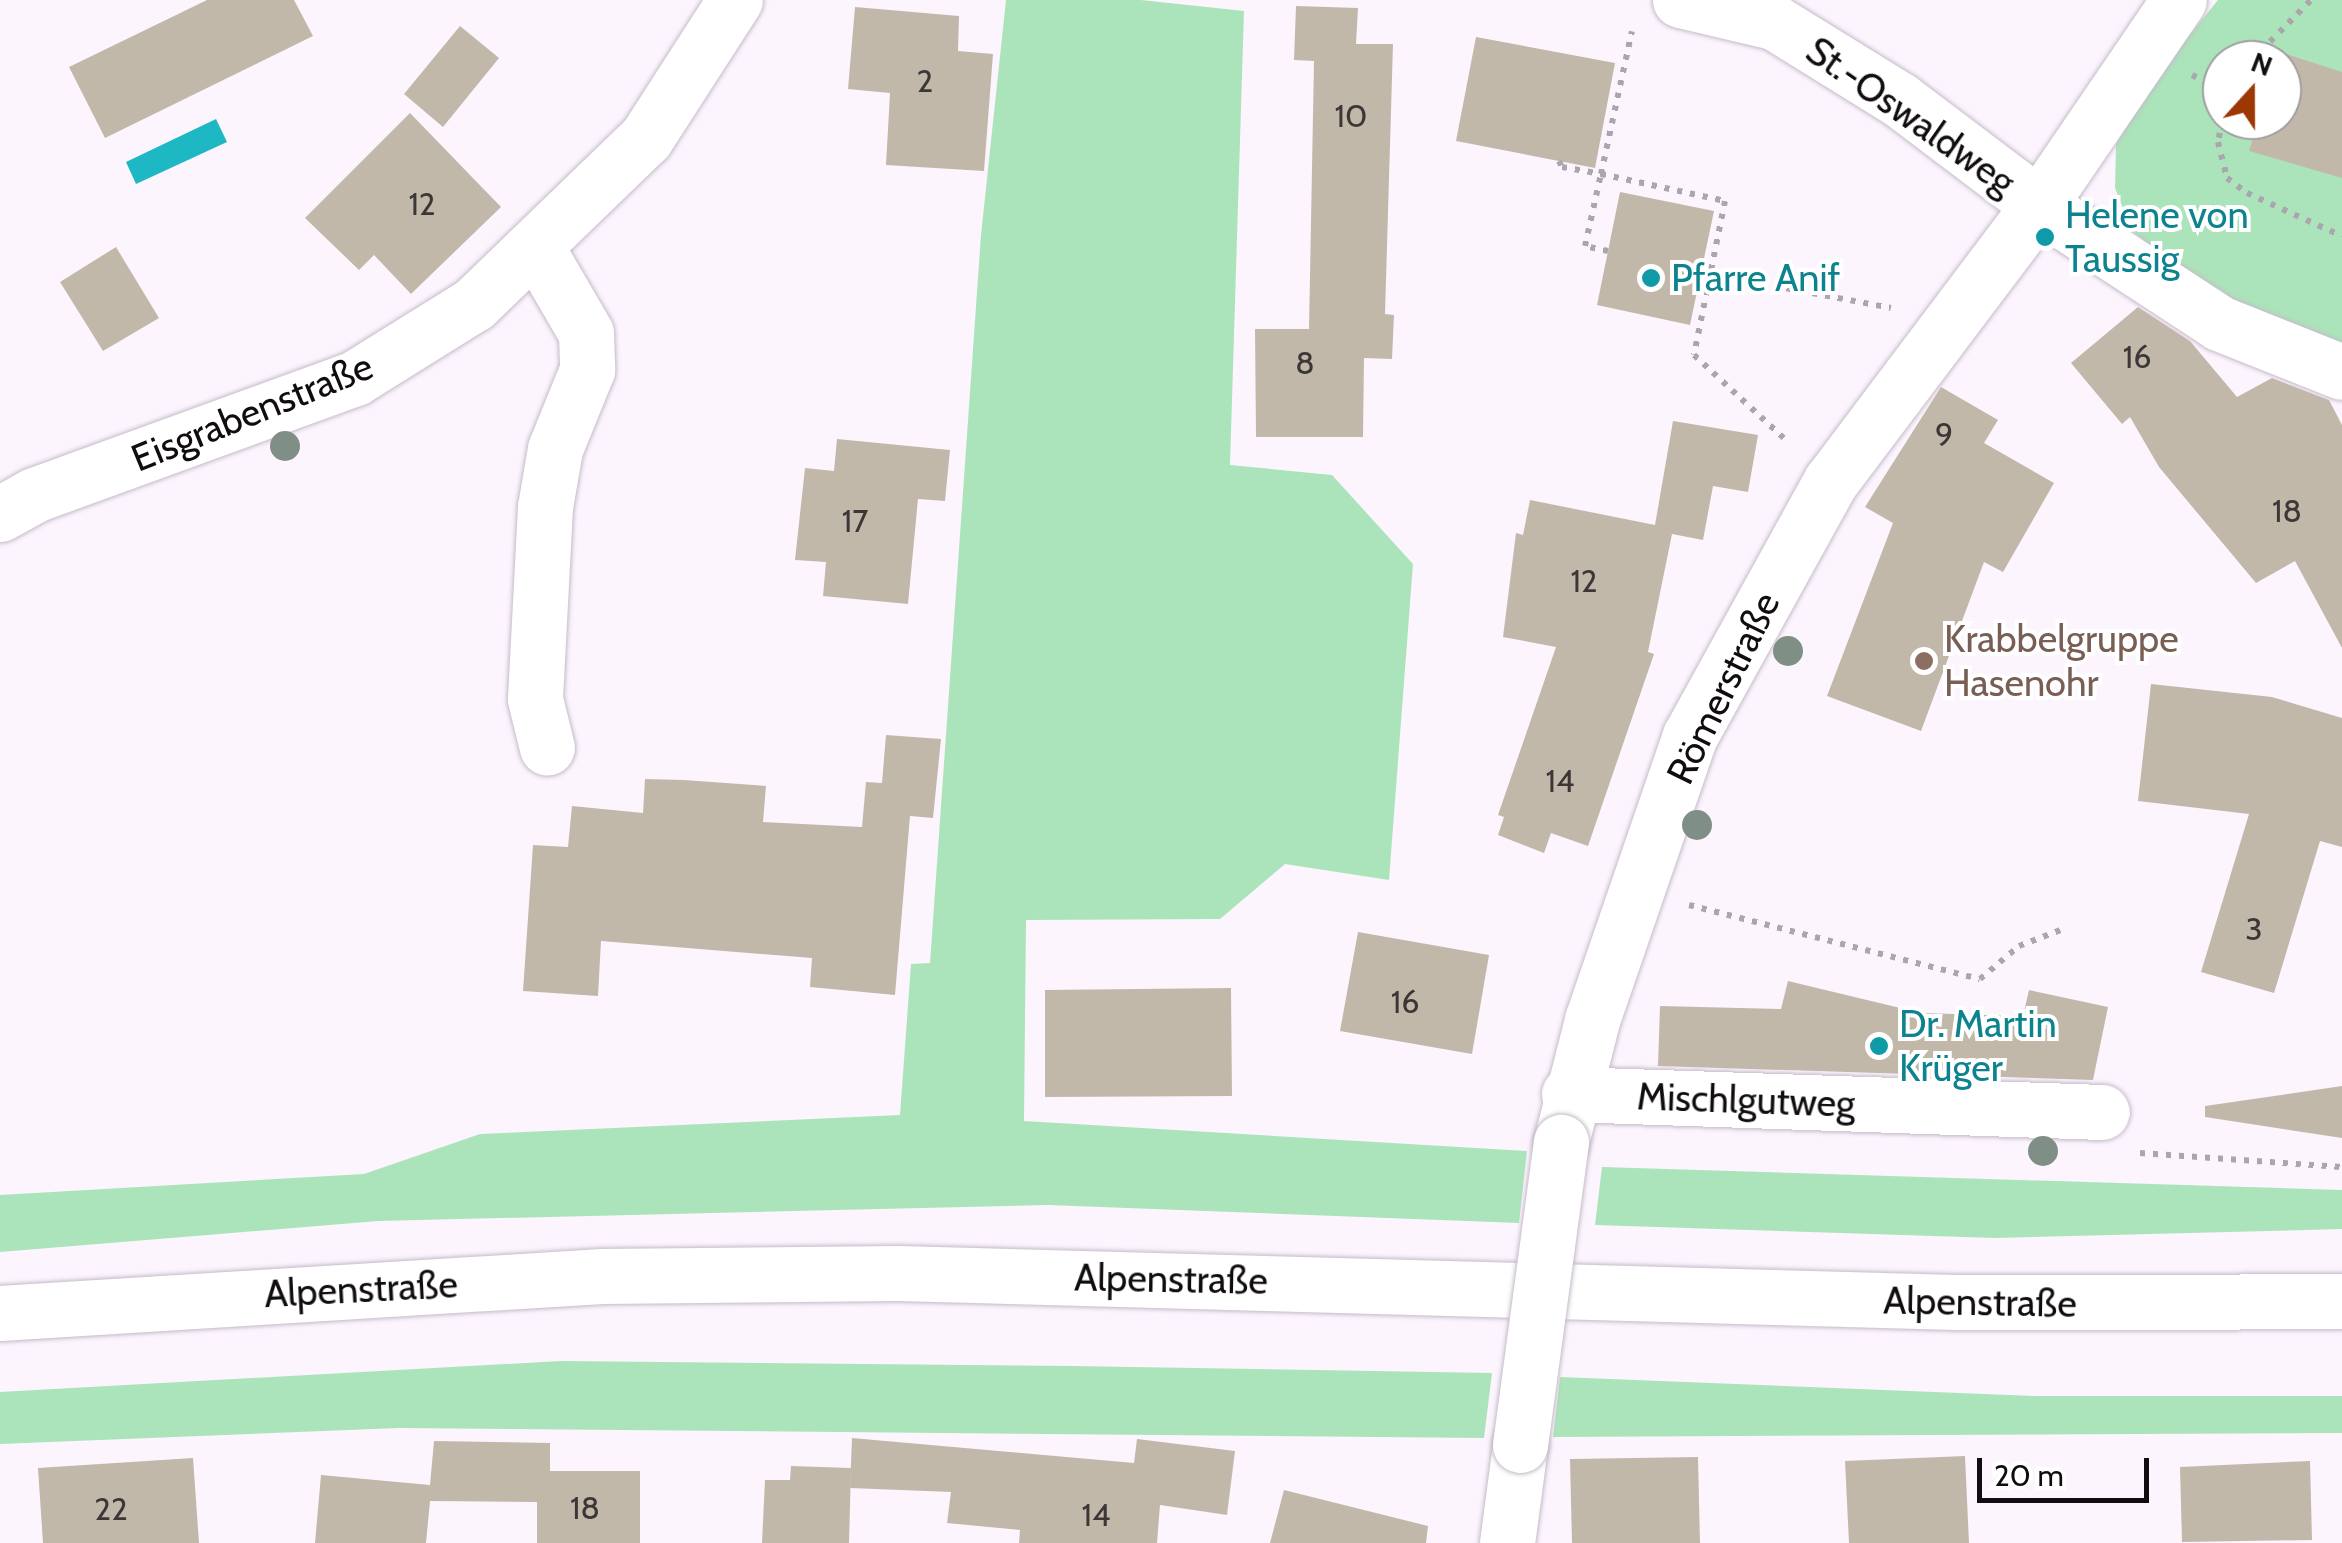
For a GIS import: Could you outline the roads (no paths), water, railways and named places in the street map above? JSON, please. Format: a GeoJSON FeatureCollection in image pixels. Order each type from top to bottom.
{"type":"FeatureCollection","features":[{"type":"Feature","properties":{"kind":"street","name":"Eisgrabenstraße"},"geometry":{"type":"LineString","coordinates":[[0,514],[34,495],[355,378],[474,304],[646,138],[736,0]]}},
{"type":"Feature","properties":{"kind":"street","name":"Römerstraße"},"geometry":{"type":"LineString","coordinates":[[1507,1543],[1565,1118],[1690,736],[1830,482],[2039,205],[2179,0]]}},
{"type":"Feature","properties":{"kind":"street","name":"St.-Oswaldweg"},"geometry":{"type":"LineString","coordinates":[[1657,10],[1774,11],[2039,205],[2218,322],[2342,372]]}},
{"type":"Feature","properties":{"kind":"street"},"geometry":{"type":"LineString","coordinates":[[536,247],[586,333],[587,370],[555,449],[545,507],[535,698],[547,748]]}},
{"type":"Feature","properties":{"kind":"street","name":"Mischlgutweg"},"geometry":{"type":"LineString","coordinates":[[1565,1118],[2102,1112]]}},
{"type":"Feature","properties":{"kind":"street","name":"Alpenstraße"},"geometry":{"type":"LineString","coordinates":[[0,1313],[602,1276],[898,1273],[1956,1302],[2342,1302]]}},
{"type":"Feature","properties":{"kind":"water"},"geometry":{"type":"Polygon","coordinates":[[[216,119],[227,142],[136,184],[126,162],[216,119]]]}},
{"type":"Feature","properties":{"kind":"place","name":"Helene von Taussig"},"geometry":{"type":"Point","coordinates":[2045,237]}},
{"type":"Feature","properties":{"kind":"place","name":"Pfarre Anif"},"geometry":{"type":"Point","coordinates":[1651,278]}},
{"type":"Feature","properties":{"kind":"place","name":"Krabbelgruppe Hasenohr"},"geometry":{"type":"Point","coordinates":[1924,661]}},
{"type":"Feature","properties":{"kind":"place","name":"Dr. Martin Krüger"},"geometry":{"type":"Point","coordinates":[1879,1046]}}]}
